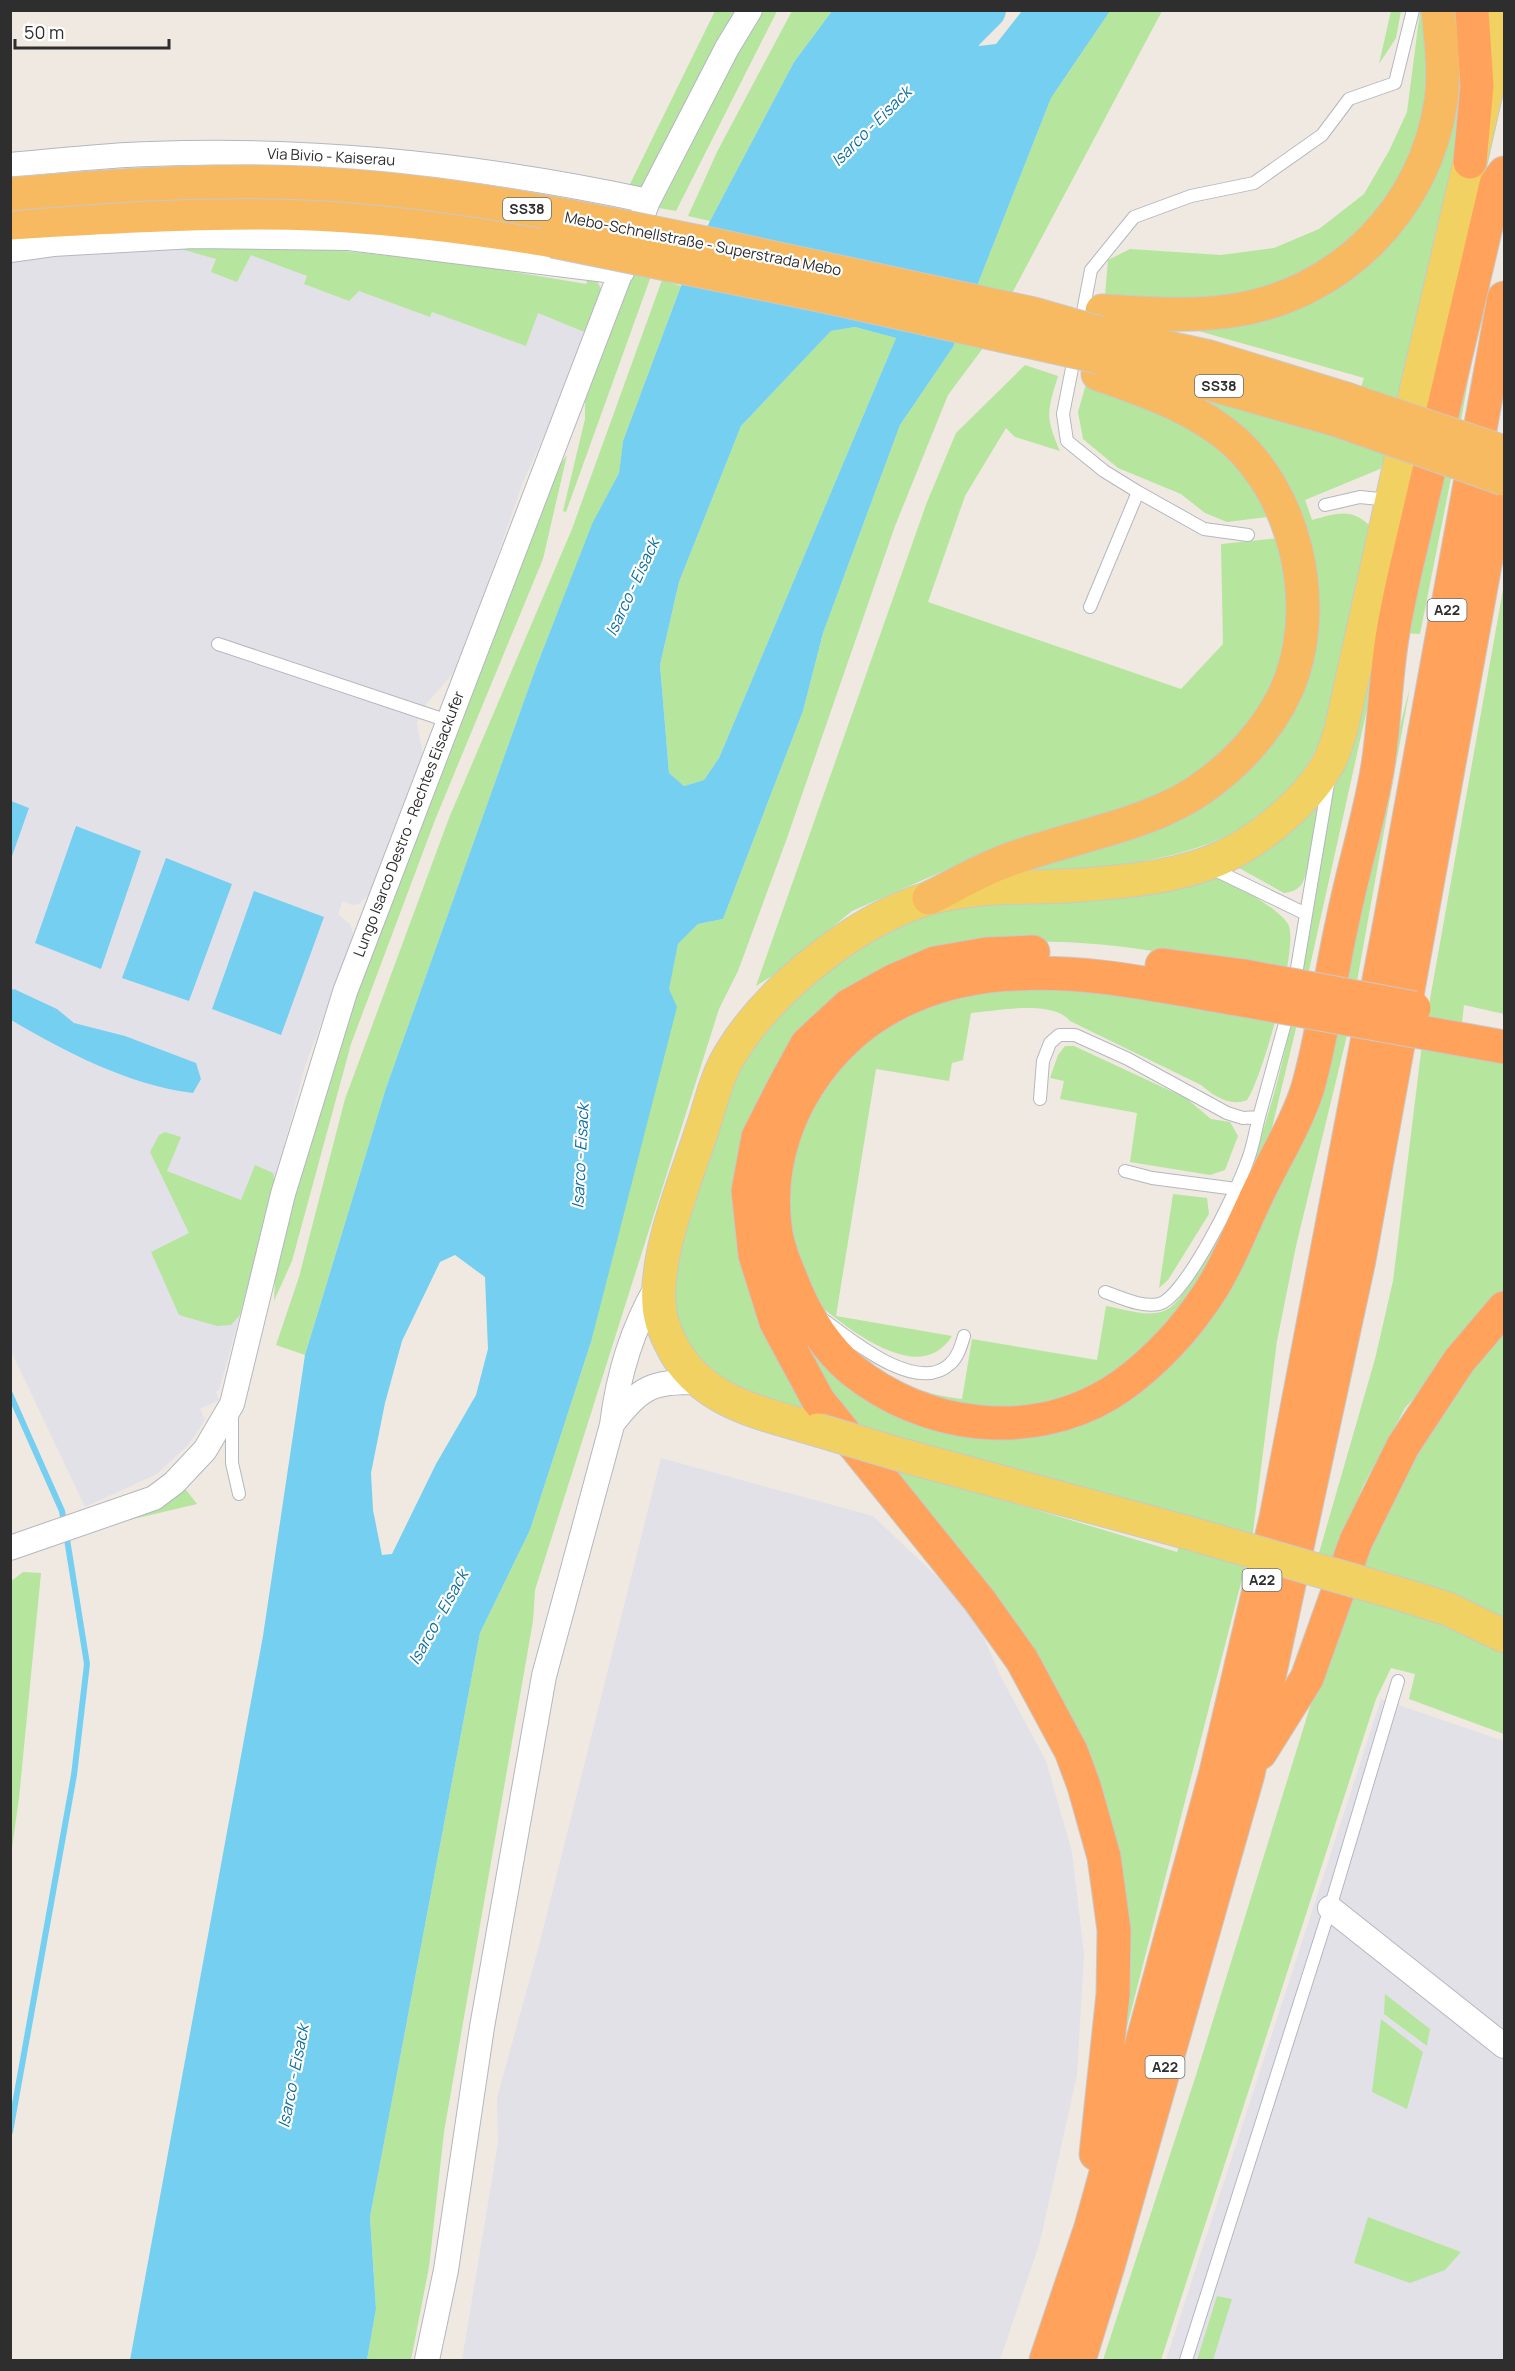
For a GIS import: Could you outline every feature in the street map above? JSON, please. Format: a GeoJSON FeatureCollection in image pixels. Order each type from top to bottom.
{"type":"FeatureCollection","features":[{"type":"Feature","properties":{"kind":"highway"},"geometry":{"type":"LineString","coordinates":[[1033,328],[1100,344],[1177,315],[1232,311],[1261,305],[1327,276],[1369,244],[1387,225],[1416,181],[1437,124],[1443,76],[1437,10]]}},
{"type":"Feature","properties":{"kind":"highway"},"geometry":{"type":"LineString","coordinates":[[1470,162],[1477,86],[1472,10]]}},
{"type":"Feature","properties":{"kind":"highway"},"geometry":{"type":"LineString","coordinates":[[1504,173],[1496,184],[1404,578],[1391,639],[1377,771],[1307,1090],[1227,1264],[1199,1309],[1163,1348],[1108,1394],[1061,1414],[1022,1423],[981,1423],[952,1419],[916,1407],[883,1392],[849,1367],[819,1334],[801,1303],[775,1230],[774,1192],[777,1161],[787,1126],[801,1093],[845,1039],[877,1014],[915,995],[959,981],[1014,974],[1066,975],[1240,988],[1504,1024]]}},
{"type":"Feature","properties":{"kind":"highway","name":"Mebo-Schnellstraße - Superstrada Mebo"},"geometry":{"type":"LineString","coordinates":[[10,194],[110,185],[268,183],[362,186],[442,195],[610,223],[1033,328]]}},
{"type":"Feature","properties":{"kind":"highway","name":"Mebo-Schnellstraße - Superstrada Mebo"},"geometry":{"type":"LineString","coordinates":[[10,223],[132,215],[263,213],[357,217],[479,229],[818,295],[1033,328]]}},
{"type":"Feature","properties":{"kind":"highway","name":"A22"},"geometry":{"type":"LineString","coordinates":[[1046,2361],[1090,2227],[1216,1772],[1292,1449],[1504,298]]}},
{"type":"Feature","properties":{"kind":"highway"},"geometry":{"type":"LineString","coordinates":[[929,898],[999,863],[1163,810],[1208,784],[1249,749],[1275,710],[1293,673],[1301,636],[1303,601],[1291,534],[1278,501],[1257,465],[1234,441],[1200,417],[1166,399],[1100,344],[1033,328]]}},
{"type":"Feature","properties":{"kind":"highway","name":"SS38"},"geometry":{"type":"LineString","coordinates":[[1100,344],[1206,356],[1342,409],[1504,479]]}},
{"type":"Feature","properties":{"kind":"highway","name":"SS38"},"geometry":{"type":"LineString","coordinates":[[1342,409],[1504,452]]}},
{"type":"Feature","properties":{"kind":"highway","name":"A22"},"geometry":{"type":"LineString","coordinates":[[1079,2361],[1112,2254],[1248,1774],[1359,1260],[1504,460]]}},
{"type":"Feature","properties":{"kind":"highway"},"geometry":{"type":"LineString","coordinates":[[1090,2227],[1101,2086],[1113,1994],[1114,1930],[1104,1857],[1084,1786],[1062,1734],[1022,1660],[980,1601],[818,1400],[776,1322],[755,1255],[748,1191],[758,1137],[807,1044],[848,1006],[894,981],[935,963],[987,954],[1043,951],[1240,988],[1504,1047]]}},
{"type":"Feature","properties":{"kind":"highway"},"geometry":{"type":"LineString","coordinates":[[1248,1774],[1307,1678],[1356,1541],[1403,1446],[1459,1361],[1504,1308]]}},
{"type":"Feature","properties":{"kind":"main road"},"geometry":{"type":"LineString","coordinates":[[1504,16],[1341,729],[1331,759],[1301,798],[1270,829],[1224,857],[1155,876],[979,890],[929,898],[865,927],[808,965],[761,1014],[729,1054],[681,1192],[657,1286],[660,1319],[671,1344],[698,1382],[722,1398],[746,1409],[905,1456],[1189,1533],[1407,1596],[1448,1609],[1504,1636]]}},
{"type":"Feature","properties":{"kind":"street","name":"Lungo Isarco Destro - Rechtes Eisackufer"},"geometry":{"type":"LineString","coordinates":[[20,1544],[154,1498],[174,1483],[205,1450],[232,1404],[283,1194],[345,992],[648,201],[727,48],[750,10]]}},
{"type":"Feature","properties":{"kind":"street","name":"Via Bivio - Kaiserau"},"geometry":{"type":"LineString","coordinates":[[10,165],[151,154],[260,154],[390,159],[556,181],[648,201]]}},
{"type":"Feature","properties":{"kind":"street"},"geometry":{"type":"LineString","coordinates":[[10,250],[53,244],[194,236],[349,238],[621,272]]}},
{"type":"Feature","properties":{"kind":"street"},"geometry":{"type":"LineString","coordinates":[[427,2361],[446,2270],[482,2026],[544,1676],[612,1425],[617,1388],[639,1316],[657,1286]]}},
{"type":"Feature","properties":{"kind":"street"},"geometry":{"type":"LineString","coordinates":[[612,1425],[631,1399],[649,1387],[672,1382],[698,1382]]}},
{"type":"Feature","properties":{"kind":"street"},"geometry":{"type":"LineString","coordinates":[[1330,1908],[1504,2046]]}},
{"type":"Feature","properties":{"kind":"lane"},"geometry":{"type":"LineString","coordinates":[[1248,535],[1204,529],[1104,471],[1067,441],[1063,414],[1091,270],[1134,217],[1191,196],[1254,183],[1322,135],[1350,99],[1395,83],[1413,10]]}},
{"type":"Feature","properties":{"kind":"lane"},"geometry":{"type":"LineString","coordinates":[[1090,607],[1137,492]]}},
{"type":"Feature","properties":{"kind":"lane"},"geometry":{"type":"LineString","coordinates":[[1325,505],[1360,497],[1392,501]]}},
{"type":"Feature","properties":{"kind":"lane"},"geometry":{"type":"LineString","coordinates":[[218,644],[448,721]]}},
{"type":"Feature","properties":{"kind":"lane"},"geometry":{"type":"LineString","coordinates":[[1105,1292],[1143,1304],[1159,1304],[1174,1295],[1193,1268],[1236,1189],[1248,1160],[1298,968],[1304,913],[1327,798],[1331,759]]}},
{"type":"Feature","properties":{"kind":"lane"},"geometry":{"type":"LineString","coordinates":[[1203,864],[1304,913]]}},
{"type":"Feature","properties":{"kind":"lane"},"geometry":{"type":"LineString","coordinates":[[1040,1099],[1043,1061],[1050,1043],[1059,1035],[1075,1035],[1128,1059],[1227,1113],[1243,1118],[1259,1117]]}},
{"type":"Feature","properties":{"kind":"lane"},"geometry":{"type":"LineString","coordinates":[[1125,1171],[1152,1178],[1236,1189]]}},
{"type":"Feature","properties":{"kind":"lane"},"geometry":{"type":"LineString","coordinates":[[801,1303],[878,1359],[903,1370],[930,1373],[949,1365],[958,1353],[964,1335]]}},
{"type":"Feature","properties":{"kind":"lane"},"geometry":{"type":"LineString","coordinates":[[232,1404],[232,1463],[239,1494]]}},
{"type":"Feature","properties":{"kind":"lane"},"geometry":{"type":"LineString","coordinates":[[1186,2361],[1330,1908],[1398,1681]]}},
{"type":"Feature","properties":{"kind":"shaded area"},"geometry":{"type":"Polygon","coordinates":[[[174,247],[467,264],[586,284],[588,279],[597,281],[601,287],[565,389],[523,482],[458,668],[420,711],[417,723],[423,755],[368,895],[359,904],[352,905],[343,901],[338,914],[350,924],[354,936],[305,1066],[240,1315],[219,1390],[216,1392],[219,1400],[200,1409],[205,1420],[188,1445],[157,1474],[85,1507],[11,1351],[11,259],[174,247]]]}},
{"type":"Feature","properties":{"kind":"shaded area"},"geometry":{"type":"Polygon","coordinates":[[[661,1458],[873,1516],[972,1610],[1000,1675],[1046,1761],[1072,1852],[1084,1954],[1077,2075],[1040,2242],[1000,2360],[462,2360],[498,2143],[497,2098],[540,1942],[661,1458]]]}},
{"type":"Feature","properties":{"kind":"shaded area"},"geometry":{"type":"Polygon","coordinates":[[[1381,1699],[1504,1741],[1504,2360],[1166,2360],[1381,1699]]]}},
{"type":"Feature","properties":{"kind":"green space"},"geometry":{"type":"Polygon","coordinates":[[[715,11],[740,11],[644,192],[629,186],[715,11]]]}},
{"type":"Feature","properties":{"kind":"green space"},"geometry":{"type":"Polygon","coordinates":[[[764,11],[777,11],[676,211],[659,208],[740,50],[764,11]]]}},
{"type":"Feature","properties":{"kind":"green space"},"geometry":{"type":"Polygon","coordinates":[[[792,11],[832,11],[794,62],[710,221],[688,216],[718,150],[792,11]]]}},
{"type":"Feature","properties":{"kind":"green space"},"geometry":{"type":"Polygon","coordinates":[[[1110,11],[1162,11],[983,348],[948,395],[895,526],[787,838],[738,971],[719,1009],[535,1590],[533,1621],[444,2132],[429,2267],[411,2360],[367,2360],[376,2309],[370,2217],[480,1633],[530,1530],[591,1342],[678,944],[698,924],[723,919],[803,711],[823,633],[900,425],[953,347],[1051,98],[1110,11]]]}},
{"type":"Feature","properties":{"kind":"green space"},"geometry":{"type":"Polygon","coordinates":[[[1391,11],[1401,11],[1396,38],[1379,64],[1391,11]]]}},
{"type":"Feature","properties":{"kind":"green space"},"geometry":{"type":"Polygon","coordinates":[[[1420,11],[1429,11],[1435,70],[1418,153],[1371,229],[1292,284],[1201,302],[1105,295],[1108,260],[1130,249],[1221,255],[1274,248],[1319,229],[1364,194],[1389,151],[1407,112],[1420,11]]]}},
{"type":"Feature","properties":{"kind":"green space"},"geometry":{"type":"Polygon","coordinates":[[[1448,11],[1460,11],[1467,76],[1444,209],[1388,454],[1380,469],[1305,500],[1312,520],[1335,514],[1349,514],[1362,519],[1369,525],[1369,539],[1329,713],[1317,747],[1292,785],[1263,814],[1229,835],[1192,849],[1152,859],[1111,866],[1027,873],[1025,865],[1259,746],[1304,553],[1191,391],[1345,437],[1364,378],[1188,328],[1393,232],[1448,11]]]}},
{"type":"Feature","properties":{"kind":"green space"},"geometry":{"type":"Polygon","coordinates":[[[1504,39],[1504,91],[1298,1020],[1270,1136],[1221,1253],[1145,1352],[1084,1393],[1021,1411],[925,1403],[879,1370],[919,1389],[962,1399],[972,1339],[1097,1360],[1106,1306],[1157,1313],[1172,1306],[1189,1284],[1235,1202],[1259,1141],[1278,1078],[1293,1013],[1340,752],[1504,39]]]}},
{"type":"Feature","properties":{"kind":"green space"},"geometry":{"type":"Polygon","coordinates":[[[174,247],[316,248],[467,264],[586,284],[588,279],[597,281],[603,293],[587,333],[538,313],[526,346],[432,312],[430,317],[359,291],[349,301],[304,284],[307,276],[251,255],[237,282],[211,272],[216,259],[174,247]]]}},
{"type":"Feature","properties":{"kind":"green space"},"geometry":{"type":"Polygon","coordinates":[[[632,271],[651,276],[566,512],[563,511],[585,419],[585,401],[632,271]]]}},
{"type":"Feature","properties":{"kind":"green space"},"geometry":{"type":"Polygon","coordinates":[[[662,280],[681,286],[623,441],[619,473],[591,527],[535,670],[386,1088],[305,1355],[276,1345],[299,1277],[345,1099],[449,818],[572,529],[662,280]]]}},
{"type":"Feature","properties":{"kind":"green space"},"geometry":{"type":"Polygon","coordinates":[[[1480,312],[1451,478],[1420,634],[1404,633],[1480,312]]]}},
{"type":"Feature","properties":{"kind":"green space"},"geometry":{"type":"Polygon","coordinates":[[[855,327],[896,338],[719,758],[704,780],[684,786],[669,773],[660,665],[679,582],[741,426],[831,331],[855,327]]]}},
{"type":"Feature","properties":{"kind":"green space"},"geometry":{"type":"Polygon","coordinates":[[[1025,365],[1058,376],[1049,414],[1060,451],[1015,437],[1006,428],[965,496],[928,602],[1181,689],[1223,644],[1221,544],[1280,538],[1292,597],[1282,667],[1247,731],[1185,784],[1136,805],[955,866],[852,911],[778,972],[756,986],[927,502],[956,433],[1025,365]]]}},
{"type":"Feature","properties":{"kind":"green space"},"geometry":{"type":"Polygon","coordinates":[[[1086,384],[1166,412],[1196,429],[1236,467],[1262,498],[1267,517],[1227,522],[1205,513],[1181,494],[1118,468],[1083,439],[1078,412],[1086,384]]]}},
{"type":"Feature","properties":{"kind":"green space"},"geometry":{"type":"Polygon","coordinates":[[[567,455],[543,559],[435,820],[351,1044],[292,1261],[274,1301],[275,1280],[289,1213],[339,1037],[559,466],[567,455]]]}},
{"type":"Feature","properties":{"kind":"green space"},"geometry":{"type":"Polygon","coordinates":[[[1504,584],[1504,1014],[1464,1005],[1459,1049],[1504,1057],[1504,1295],[1405,1408],[1362,1488],[1336,1559],[1319,1553],[1375,1359],[1393,1281],[1422,1044],[1504,584]]]}},
{"type":"Feature","properties":{"kind":"green space"},"geometry":{"type":"Polygon","coordinates":[[[1410,687],[1348,1031],[1296,1246],[1277,1341],[1252,1540],[1119,2058],[1094,1782],[811,1366],[797,1318],[950,1427],[1119,1396],[1295,1156],[1317,1114],[1350,924],[1410,687]],[[904,1470],[1177,1552],[1189,1522],[904,1470]]]}},
{"type":"Feature","properties":{"kind":"green space"},"geometry":{"type":"Polygon","coordinates":[[[1321,788],[1311,854],[1305,878],[1299,887],[1284,893],[1230,863],[1321,788]]]}},
{"type":"Feature","properties":{"kind":"green space"},"geometry":{"type":"Polygon","coordinates":[[[1193,874],[1216,877],[1233,884],[1276,911],[1288,924],[1289,957],[1278,1012],[1254,1087],[1247,1100],[1234,1102],[1223,1099],[1201,1085],[1070,1021],[1062,1014],[1038,1008],[971,1013],[963,1060],[952,1063],[949,1081],[876,1069],[836,1316],[952,1336],[938,1351],[921,1356],[902,1355],[864,1338],[816,1303],[806,1292],[791,1262],[782,1225],[782,1175],[791,1137],[803,1104],[820,1075],[841,1051],[867,1031],[896,1014],[929,1000],[979,987],[1033,980],[1098,983],[1262,1012],[1273,973],[1132,948],[1096,944],[1025,942],[990,944],[945,953],[879,976],[839,1000],[811,1025],[792,1053],[760,1111],[744,1160],[740,1214],[741,1231],[750,1271],[777,1337],[826,1420],[746,1398],[718,1383],[706,1372],[693,1354],[679,1320],[674,1297],[676,1263],[722,1106],[736,1071],[756,1038],[783,1007],[813,980],[862,945],[912,920],[937,912],[990,901],[1193,874]]]}},
{"type":"Feature","properties":{"kind":"green space"},"geometry":{"type":"Polygon","coordinates":[[[1065,1046],[1074,1046],[1186,1098],[1211,1119],[1230,1122],[1238,1136],[1225,1170],[1210,1175],[1130,1162],[1137,1113],[1060,1099],[1064,1081],[1050,1078],[1058,1055],[1065,1046]]]}},
{"type":"Feature","properties":{"kind":"green space"},"geometry":{"type":"Polygon","coordinates":[[[165,1132],[181,1137],[167,1171],[241,1200],[255,1165],[273,1173],[275,1183],[240,1315],[231,1325],[217,1326],[179,1315],[151,1252],[189,1233],[150,1152],[159,1135],[165,1132]]]}},
{"type":"Feature","properties":{"kind":"green space"},"geometry":{"type":"Polygon","coordinates":[[[1173,1194],[1207,1198],[1209,1214],[1168,1280],[1159,1288],[1173,1194]]]}},
{"type":"Feature","properties":{"kind":"green space"},"geometry":{"type":"Polygon","coordinates":[[[1504,1324],[1504,1734],[1409,1699],[1415,1674],[1391,1668],[1376,1699],[1161,2360],[1103,2360],[1197,2072],[1344,1597],[1391,1481],[1504,1324]]]}},
{"type":"Feature","properties":{"kind":"green space"},"geometry":{"type":"Polygon","coordinates":[[[183,1486],[197,1504],[129,1520],[183,1486]]]}},
{"type":"Feature","properties":{"kind":"green space"},"geometry":{"type":"Polygon","coordinates":[[[23,1572],[41,1573],[19,1798],[11,1855],[10,1582],[23,1572]]]}},
{"type":"Feature","properties":{"kind":"green space"},"geometry":{"type":"Polygon","coordinates":[[[1385,1994],[1430,2029],[1427,2046],[1384,2014],[1385,1994]]]}},
{"type":"Feature","properties":{"kind":"green space"},"geometry":{"type":"Polygon","coordinates":[[[1381,2019],[1423,2052],[1407,2109],[1372,2092],[1381,2019]]]}},
{"type":"Feature","properties":{"kind":"green space"},"geometry":{"type":"Polygon","coordinates":[[[1368,2217],[1461,2252],[1445,2270],[1410,2283],[1354,2263],[1368,2217]]]}},
{"type":"Feature","properties":{"kind":"green space"},"geometry":{"type":"Polygon","coordinates":[[[1217,2296],[1232,2299],[1213,2360],[1197,2360],[1217,2296]]]}},
{"type":"Feature","properties":{"kind":"water"},"geometry":{"type":"Polygon","coordinates":[[[832,11],[976,11],[979,46],[996,44],[1022,11],[1110,11],[1051,98],[953,347],[900,425],[823,633],[803,711],[723,919],[698,924],[678,944],[669,989],[677,1007],[591,1342],[530,1530],[480,1633],[370,2217],[376,2309],[367,2360],[130,2360],[263,1636],[305,1355],[386,1088],[535,670],[592,524],[619,473],[623,441],[681,286],[710,221],[794,62],[832,11]],[[855,327],[831,331],[741,426],[679,582],[660,665],[669,773],[684,786],[704,780],[719,758],[896,338],[855,327]],[[455,1255],[440,1262],[402,1341],[385,1403],[371,1473],[373,1510],[382,1555],[392,1554],[436,1464],[476,1395],[488,1349],[485,1277],[455,1255]]]}},
{"type":"Feature","properties":{"kind":"water"},"geometry":{"type":"Polygon","coordinates":[[[10,801],[29,808],[11,859],[10,801]]]}},
{"type":"Feature","properties":{"kind":"water"},"geometry":{"type":"Polygon","coordinates":[[[76,826],[141,851],[101,969],[35,943],[76,826]]]}},
{"type":"Feature","properties":{"kind":"water"},"geometry":{"type":"Polygon","coordinates":[[[166,858],[232,884],[189,1001],[122,978],[166,858]]]}},
{"type":"Feature","properties":{"kind":"water"},"geometry":{"type":"Polygon","coordinates":[[[254,891],[324,917],[281,1035],[212,1009],[254,891]]]}},
{"type":"Feature","properties":{"kind":"water"},"geometry":{"type":"Polygon","coordinates":[[[14,989],[57,1009],[74,1023],[125,1036],[196,1063],[201,1079],[193,1093],[145,1083],[98,1066],[11,1020],[11,990],[14,989]]]}},
{"type":"Feature","properties":{"kind":"waterway","name":"Isarco - Eisack"},"geometry":{"type":"LineString","coordinates":[[941,56],[987,10]]}},
{"type":"Feature","properties":{"kind":"waterway"},"geometry":{"type":"LineString","coordinates":[[10,1394],[62,1511],[64,1523]]}},
{"type":"Feature","properties":{"kind":"waterway"},"geometry":{"type":"LineString","coordinates":[[10,2132],[74,1775],[87,1664],[66,1533]]}}]}
